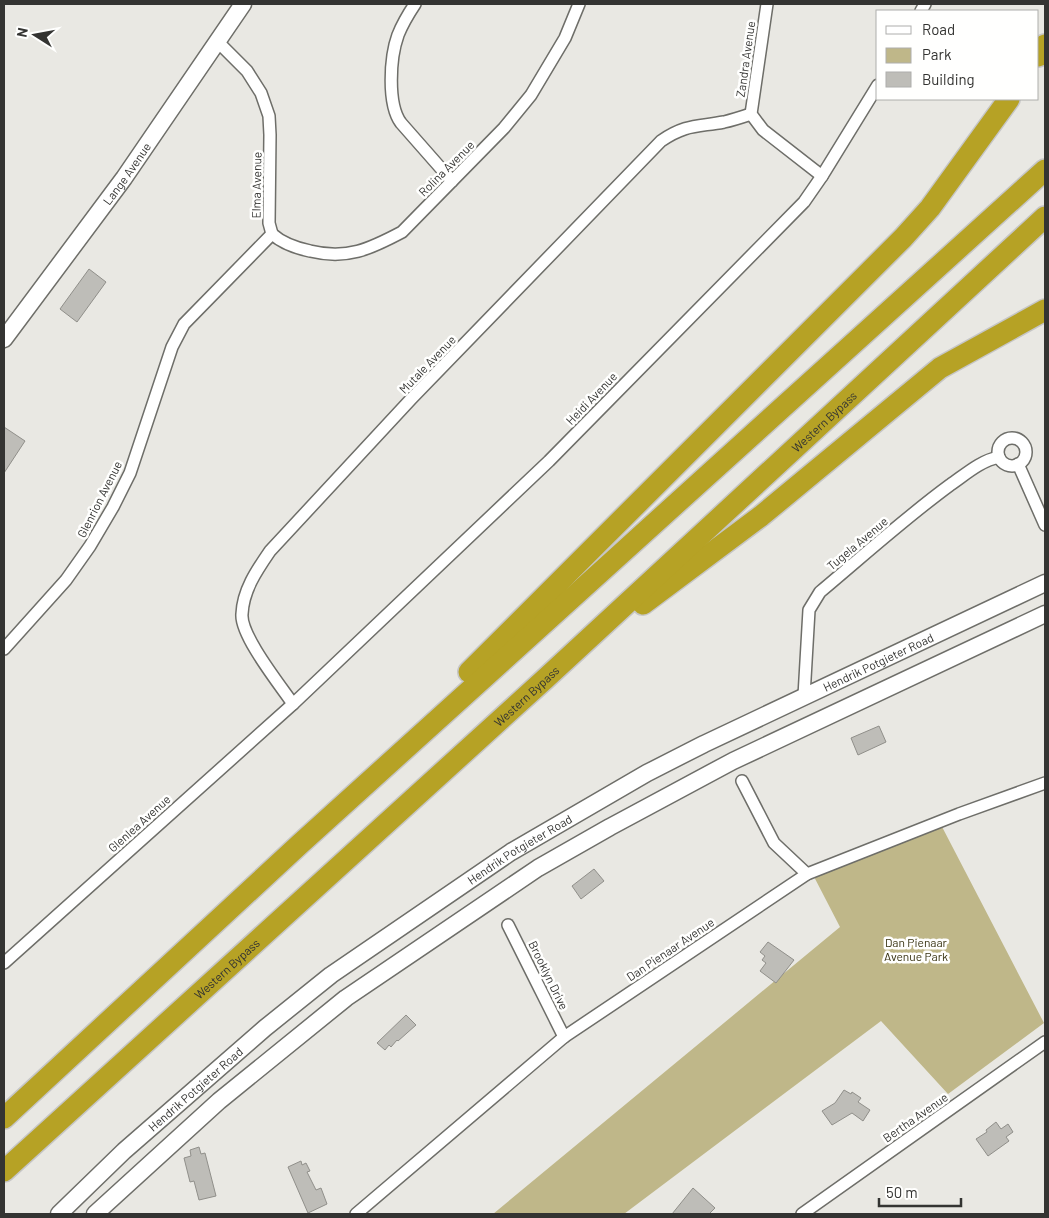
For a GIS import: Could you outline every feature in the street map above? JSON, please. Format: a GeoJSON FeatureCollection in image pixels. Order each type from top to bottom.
{"type":"FeatureCollection","features":[{"type":"Feature","properties":{"kind":"highway"},"geometry":{"type":"LineString","coordinates":[[300,844],[903,238],[930,208],[1007,100]]}},
{"type":"Feature","properties":{"kind":"highway"},"geometry":{"type":"LineString","coordinates":[[4,1118],[300,844],[1045,170]]}},
{"type":"Feature","properties":{"kind":"highway","name":"Western Bypass"},"geometry":{"type":"LineString","coordinates":[[4,1171],[545,678],[1045,217]]}},
{"type":"Feature","properties":{"kind":"highway"},"geometry":{"type":"LineString","coordinates":[[545,678],[760,516],[940,368],[1045,310]]}},
{"type":"Feature","properties":{"kind":"main road","name":"Lange Avenue"},"geometry":{"type":"LineString","coordinates":[[4,338],[124,178],[244,4]]}},
{"type":"Feature","properties":{"kind":"main road","name":"Hendrik Potgieter Road"},"geometry":{"type":"LineString","coordinates":[[59,1214],[124,1151],[265,1028],[331,975],[511,852],[647,773],[704,744],[1045,583]]}},
{"type":"Feature","properties":{"kind":"main road","name":"Hendrik Potgieter Road"},"geometry":{"type":"LineString","coordinates":[[95,1214],[218,1101],[346,998],[538,868],[733,761],[1045,614]]}},
{"type":"Feature","properties":{"kind":"street"},"geometry":{"type":"LineString","coordinates":[[415,4],[398,35],[395,48],[392,74],[393,108],[401,123],[452,181]]}},
{"type":"Feature","properties":{"kind":"street","name":"Rolina Avenue"},"geometry":{"type":"LineString","coordinates":[[272,234],[286,243],[301,249],[334,255],[360,252],[402,232],[504,128],[531,95],[572,26],[579,4]]}},
{"type":"Feature","properties":{"kind":"street","name":"Zandra Avenue"},"geometry":{"type":"LineString","coordinates":[[767,4],[751,114],[763,130],[822,176]]}},
{"type":"Feature","properties":{"kind":"street","name":"Elma Avenue"},"geometry":{"type":"LineString","coordinates":[[192,314],[272,234],[269,216],[269,116],[256,84],[247,71],[218,42]]}},
{"type":"Feature","properties":{"kind":"street","name":"Heidi Avenue"},"geometry":{"type":"LineString","coordinates":[[293,704],[549,461],[804,202],[876,88]]}},
{"type":"Feature","properties":{"kind":"street","name":"Mutale Avenue"},"geometry":{"type":"LineString","coordinates":[[293,704],[254,646],[245,630],[241,616],[245,596],[256,572],[270,551],[412,398],[662,141],[675,132],[693,126],[728,121],[751,114]]}},
{"type":"Feature","properties":{"kind":"street","name":"Glenrion Avenue"},"geometry":{"type":"LineString","coordinates":[[4,649],[66,580],[90,546],[108,515],[130,473],[172,347],[178,334],[192,314]]}},
{"type":"Feature","properties":{"kind":"street"},"geometry":{"type":"LineString","coordinates":[[1007,439],[1021,441],[1026,451],[1025,456],[1018,464],[1007,465],[1000,457],[998,452],[1002,442],[1007,439]]}},
{"type":"Feature","properties":{"kind":"street","name":"Tugela Avenue"},"geometry":{"type":"LineString","coordinates":[[804,696],[809,610],[820,592],[931,499],[974,467],[1000,457]]}},
{"type":"Feature","properties":{"kind":"street"},"geometry":{"type":"LineString","coordinates":[[1018,464],[1045,525]]}},
{"type":"Feature","properties":{"kind":"street","name":"Glenlea Avenue"},"geometry":{"type":"LineString","coordinates":[[4,962],[293,704]]}},
{"type":"Feature","properties":{"kind":"street"},"geometry":{"type":"LineString","coordinates":[[742,781],[774,843],[807,874]]}},
{"type":"Feature","properties":{"kind":"street","name":"Dan Pienaar Avenue"},"geometry":{"type":"LineString","coordinates":[[356,1214],[564,1037],[807,874],[942,820],[1045,783]]}},
{"type":"Feature","properties":{"kind":"street","name":"Brooklyn Drive"},"geometry":{"type":"LineString","coordinates":[[508,925],[564,1037]]}},
{"type":"Feature","properties":{"kind":"street","name":"Bertha Avenue"},"geometry":{"type":"LineString","coordinates":[[802,1214],[1045,1042]]}},
{"type":"Feature","properties":{"kind":"green space","name":"Dan Pienaar Avenue Park"},"geometry":{"type":"Polygon","coordinates":[[[939,821],[1044,1023],[948,1094],[881,1021],[624,1214],[493,1214],[840,927],[810,869],[939,821]]]}},
{"type":"Feature","properties":{"kind":"building"},"geometry":{"type":"Polygon","coordinates":[[[89,269],[106,282],[77,322],[60,309],[89,269]]]}},
{"type":"Feature","properties":{"kind":"building"},"geometry":{"type":"Polygon","coordinates":[[[4,427],[25,441],[4,473],[4,427]]]}},
{"type":"Feature","properties":{"kind":"building"},"geometry":{"type":"Polygon","coordinates":[[[879,726],[886,742],[858,755],[851,738],[879,726]]]}},
{"type":"Feature","properties":{"kind":"building"},"geometry":{"type":"Polygon","coordinates":[[[594,869],[604,881],[581,899],[572,886],[594,869]]]}},
{"type":"Feature","properties":{"kind":"building"},"geometry":{"type":"Polygon","coordinates":[[[768,942],[794,960],[776,983],[760,971],[766,963],[762,960],[765,956],[760,952],[768,942]]]}},
{"type":"Feature","properties":{"kind":"building"},"geometry":{"type":"Polygon","coordinates":[[[406,1015],[416,1025],[385,1050],[377,1043],[406,1015]]]}},
{"type":"Feature","properties":{"kind":"building"},"geometry":{"type":"Polygon","coordinates":[[[844,1090],[851,1094],[852,1092],[861,1098],[858,1102],[870,1110],[863,1121],[852,1113],[832,1125],[822,1111],[835,1103],[844,1090]]]}},
{"type":"Feature","properties":{"kind":"building"},"geometry":{"type":"Polygon","coordinates":[[[996,1122],[1001,1129],[1008,1124],[1013,1132],[1006,1137],[1009,1141],[988,1156],[976,1139],[987,1132],[986,1130],[996,1122]]]}},
{"type":"Feature","properties":{"kind":"building"},"geometry":{"type":"Polygon","coordinates":[[[199,1147],[201,1154],[205,1153],[216,1196],[199,1200],[194,1181],[190,1182],[184,1158],[191,1156],[190,1150],[199,1147]]]}},
{"type":"Feature","properties":{"kind":"building"},"geometry":{"type":"Polygon","coordinates":[[[301,1161],[302,1165],[306,1163],[310,1171],[307,1172],[316,1190],[321,1188],[327,1204],[308,1213],[288,1167],[301,1161]]]}},
{"type":"Feature","properties":{"kind":"building"},"geometry":{"type":"Polygon","coordinates":[[[693,1188],[715,1208],[709,1214],[672,1214],[693,1188]]]}}]}
